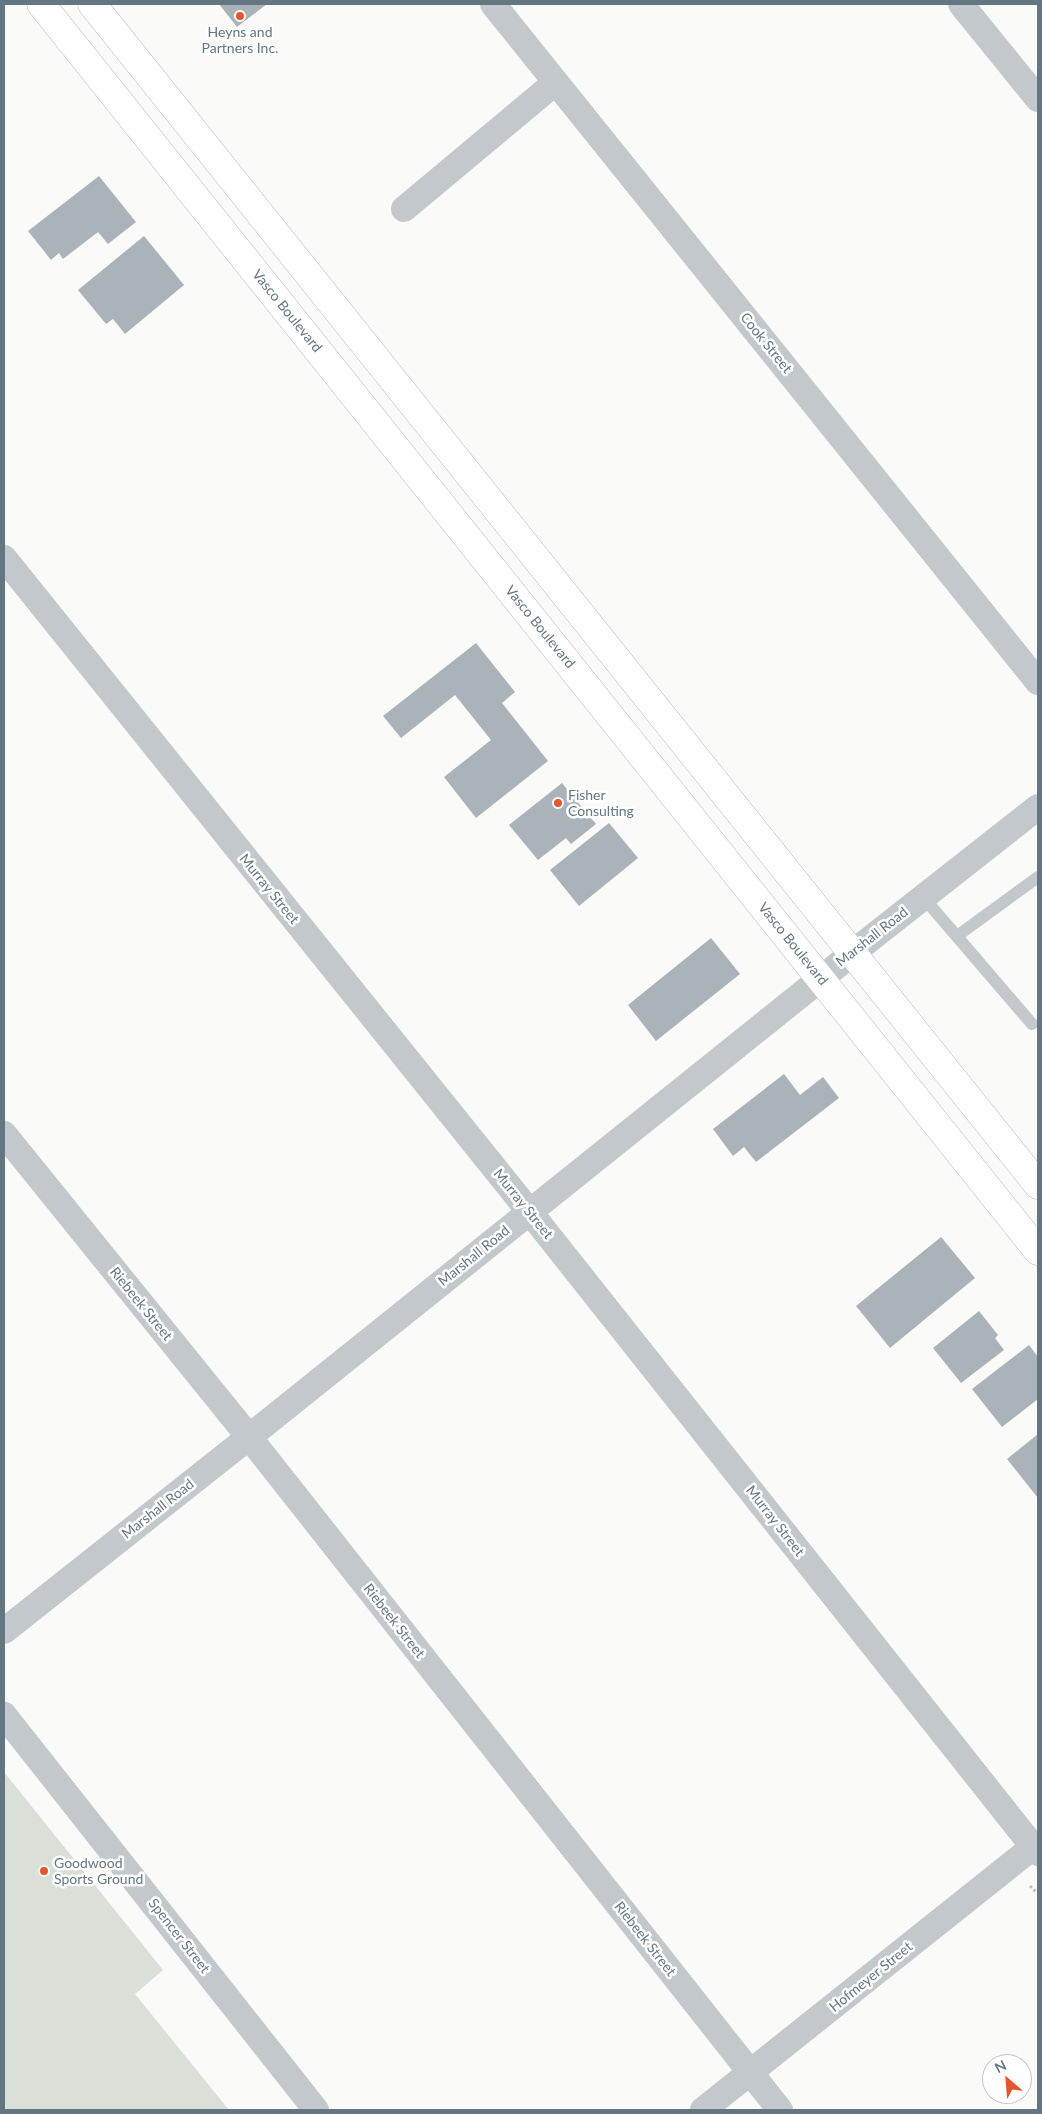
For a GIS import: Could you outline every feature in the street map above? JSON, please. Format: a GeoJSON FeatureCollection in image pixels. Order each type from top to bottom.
{"type":"FeatureCollection","features":[{"type":"Feature","properties":{"kind":"main road","name":"Vasco Boulevard"},"geometry":{"type":"LineString","coordinates":[[41,4],[1038,1251]]}},
{"type":"Feature","properties":{"kind":"main road"},"geometry":{"type":"LineString","coordinates":[[92,4],[1038,1185]]}},
{"type":"Feature","properties":{"kind":"street","name":"Cook Street"},"geometry":{"type":"LineString","coordinates":[[493,4],[1038,682]]}},
{"type":"Feature","properties":{"kind":"street"},"geometry":{"type":"LineString","coordinates":[[962,4],[1038,98]]}},
{"type":"Feature","properties":{"kind":"street"},"geometry":{"type":"LineString","coordinates":[[404,209],[556,82]]}},
{"type":"Feature","properties":{"kind":"street","name":"Murray Street"},"geometry":{"type":"LineString","coordinates":[[4,558],[529,1211],[1037,1848]]}},
{"type":"Feature","properties":{"kind":"street","name":"Marshall Road"},"geometry":{"type":"LineString","coordinates":[[4,1630],[249,1437],[852,953],[1038,807]]}},
{"type":"Feature","properties":{"kind":"street","name":"Riebeek Street"},"geometry":{"type":"LineString","coordinates":[[4,1134],[249,1437],[780,2110]]}},
{"type":"Feature","properties":{"kind":"street","name":"Spencer Street"},"geometry":{"type":"LineString","coordinates":[[4,1715],[316,2110]]}},
{"type":"Feature","properties":{"kind":"street","name":"Hofmeyer Street"},"geometry":{"type":"LineString","coordinates":[[703,2110],[1037,1848]]}},
{"type":"Feature","properties":{"kind":"lane"},"geometry":{"type":"LineString","coordinates":[[957,936],[1038,877]]}},
{"type":"Feature","properties":{"kind":"lane"},"geometry":{"type":"LineString","coordinates":[[923,897],[1032,1024]]}},
{"type":"Feature","properties":{"kind":"shaded area","name":"Goodwood Sports Ground"},"geometry":{"type":"Polygon","coordinates":[[[4,1772],[163,1970],[135,1994],[229,2110],[4,2110],[4,1772]]]}},
{"type":"Feature","properties":{"kind":"building","name":"Heyns and Partners Inc."},"geometry":{"type":"Polygon","coordinates":[[[219,4],[267,4],[237,27],[219,4]]]}},
{"type":"Feature","properties":{"kind":"building"},"geometry":{"type":"Polygon","coordinates":[[[99,176],[136,222],[108,244],[98,232],[63,259],[59,253],[51,260],[28,231],[99,176]]]}},
{"type":"Feature","properties":{"kind":"building"},"geometry":{"type":"Polygon","coordinates":[[[144,236],[184,285],[125,334],[113,319],[106,324],[78,290],[144,236]]]}},
{"type":"Feature","properties":{"kind":"building"},"geometry":{"type":"Polygon","coordinates":[[[476,643],[515,692],[502,703],[548,761],[476,818],[444,777],[491,740],[455,695],[401,738],[383,716],[476,643]]]}},
{"type":"Feature","properties":{"kind":"building","name":"Fisher Consulting"},"geometry":{"type":"Polygon","coordinates":[[[562,783],[596,824],[571,844],[566,838],[538,860],[509,825],[562,783]]]}},
{"type":"Feature","properties":{"kind":"building"},"geometry":{"type":"Polygon","coordinates":[[[609,823],[638,858],[579,906],[550,870],[609,823]]]}},
{"type":"Feature","properties":{"kind":"building"},"geometry":{"type":"Polygon","coordinates":[[[711,938],[740,974],[656,1041],[628,1005],[711,938]]]}},
{"type":"Feature","properties":{"kind":"building"},"geometry":{"type":"Polygon","coordinates":[[[784,1074],[800,1095],[823,1077],[839,1098],[756,1162],[744,1147],[733,1156],[713,1129],[784,1074]]]}},
{"type":"Feature","properties":{"kind":"building"},"geometry":{"type":"Polygon","coordinates":[[[941,1237],[975,1278],[890,1348],[856,1306],[941,1237]]]}},
{"type":"Feature","properties":{"kind":"building"},"geometry":{"type":"Polygon","coordinates":[[[979,1311],[998,1335],[995,1338],[1004,1350],[961,1383],[933,1348],[979,1311]]]}},
{"type":"Feature","properties":{"kind":"building"},"geometry":{"type":"Polygon","coordinates":[[[1029,1345],[1038,1357],[1038,1399],[1002,1427],[972,1389],[1029,1345]]]}},
{"type":"Feature","properties":{"kind":"building"},"geometry":{"type":"Polygon","coordinates":[[[1038,1434],[1038,1498],[1007,1459],[1038,1434]]]}},
{"type":"Feature","properties":{"kind":"place","name":"Heyns and Partners Inc."},"geometry":{"type":"Point","coordinates":[240,16]}},
{"type":"Feature","properties":{"kind":"place","name":"Fisher Consulting"},"geometry":{"type":"Point","coordinates":[558,803]}},
{"type":"Feature","properties":{"kind":"place","name":"Goodwood Sports Ground"},"geometry":{"type":"Point","coordinates":[44,1871]}}]}
